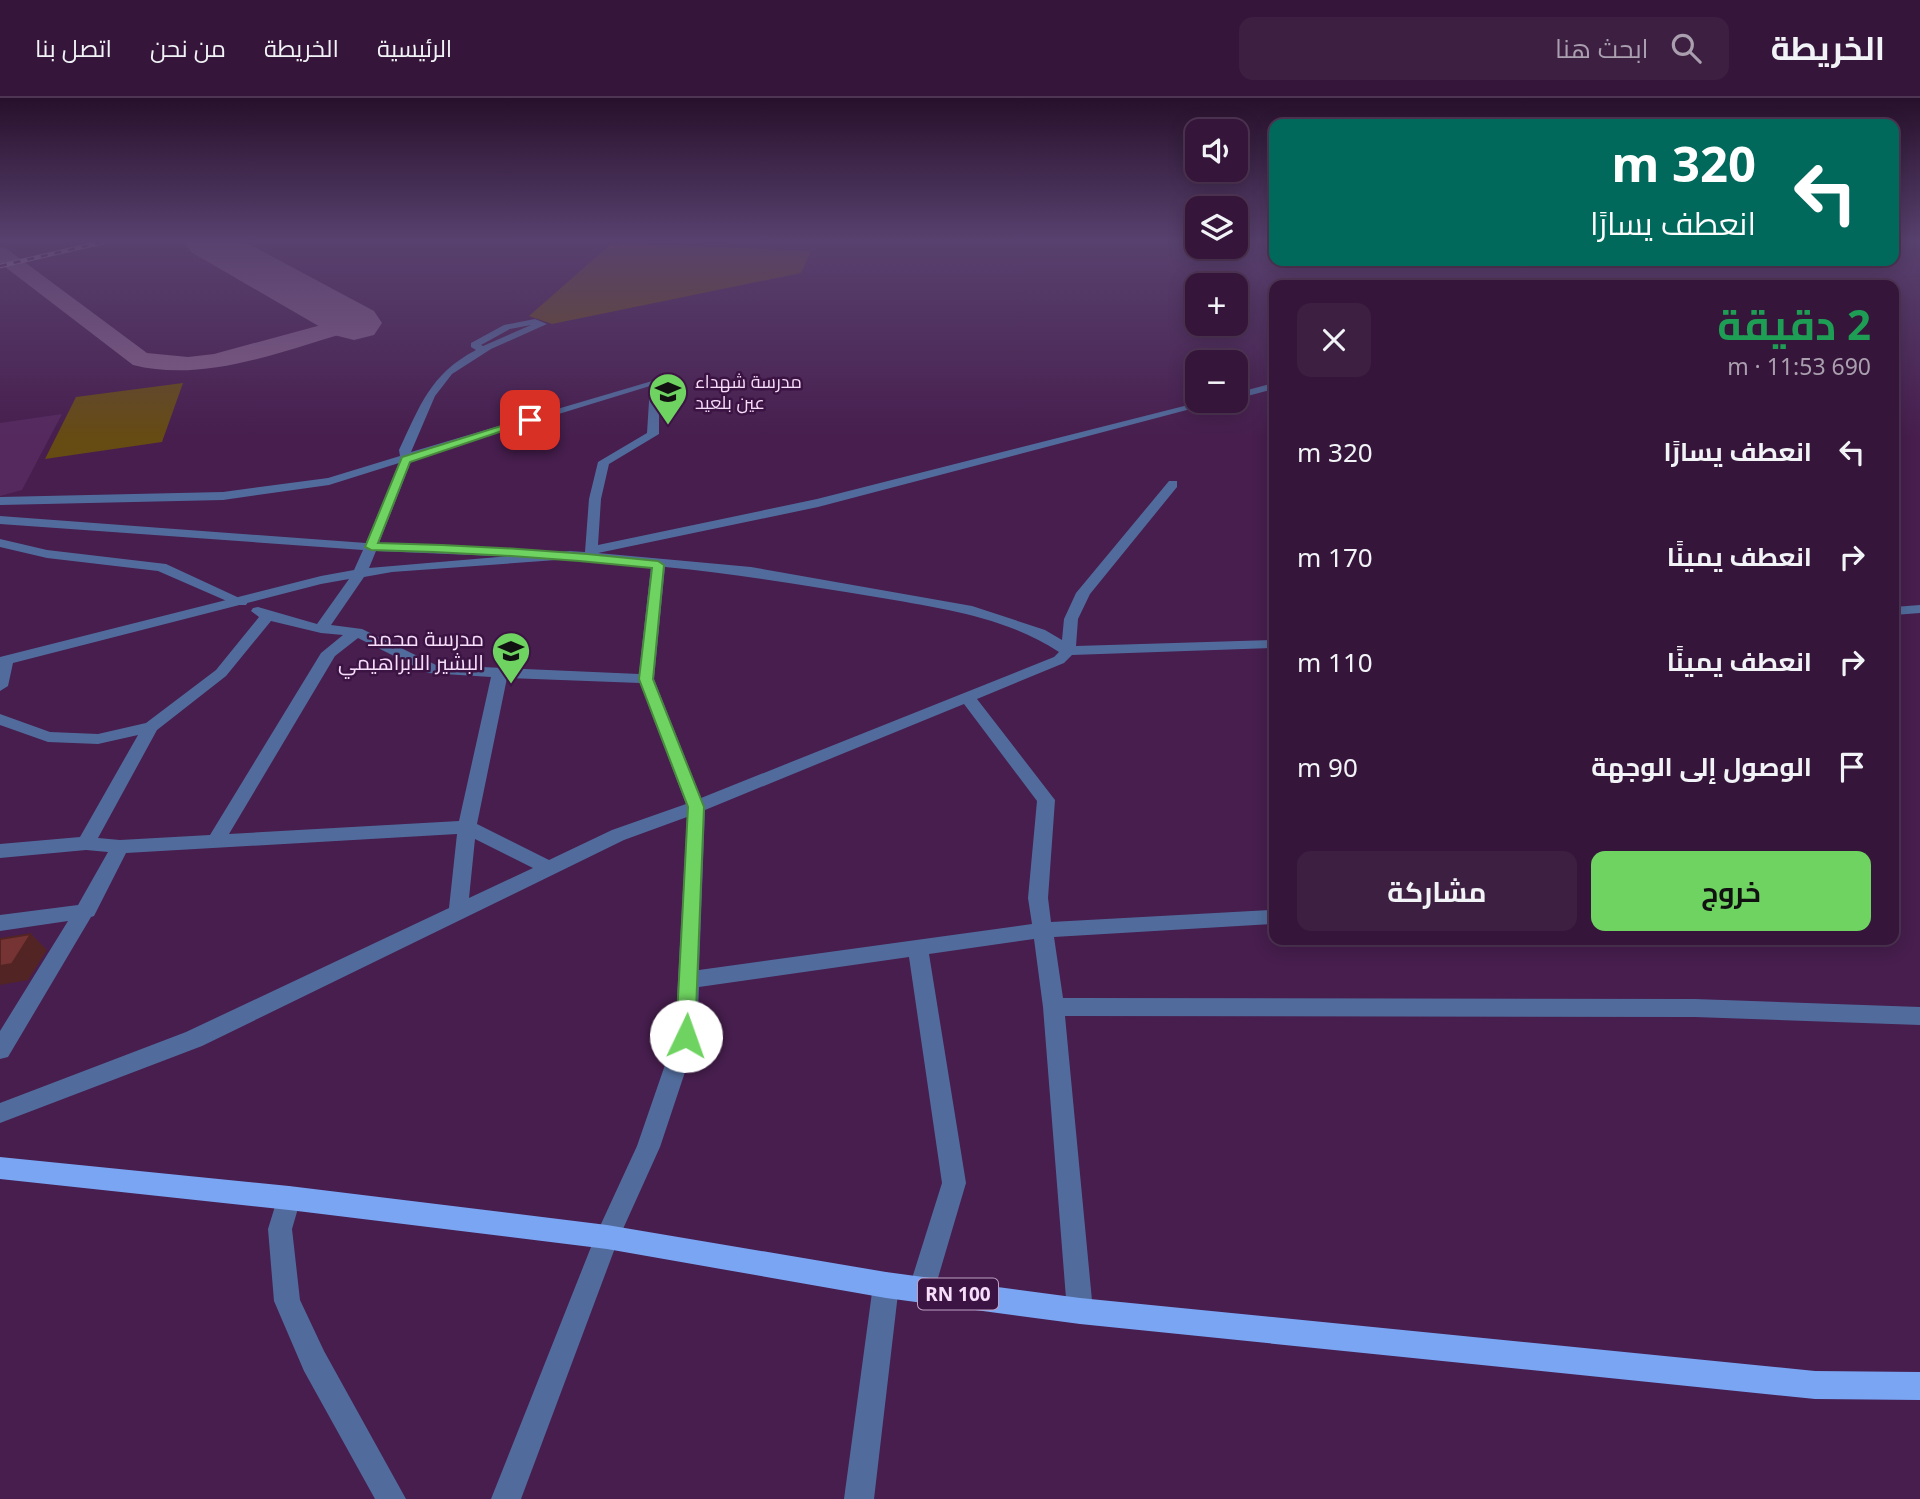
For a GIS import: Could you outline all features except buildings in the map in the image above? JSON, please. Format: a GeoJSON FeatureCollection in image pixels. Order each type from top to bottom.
{"type":"FeatureCollection","features":[{"type":"Feature","properties":{"kind":"main road","name":"RN 100"},"geometry":{"type":"LineString","coordinates":[[0,1168],[289,1198],[607,1237],[886,1284],[1080,1311],[1815,1385],[1920,1386]]}},
{"type":"Feature","properties":{"kind":"street"},"geometry":{"type":"LineString","coordinates":[[321,629],[360,573],[406,460],[405,450],[439,382],[484,350]]}},
{"type":"Feature","properties":{"kind":"street"},"geometry":{"type":"LineString","coordinates":[[0,501],[223,496],[330,481],[406,460],[655,381],[653,434],[604,462],[596,499],[591,554]]}},
{"type":"Feature","properties":{"kind":"street"},"geometry":{"type":"LineString","coordinates":[[1248,393],[1269,387]]}},
{"type":"Feature","properties":{"kind":"street"},"geometry":{"type":"LineString","coordinates":[[0,686],[3,662],[321,580],[392,568],[591,554],[818,503],[1185,409]]}},
{"type":"Feature","properties":{"kind":"street"},"geometry":{"type":"LineString","coordinates":[[0,1113],[194,1038],[618,835],[696,807],[1059,660],[1068,651],[1070,619],[1083,593],[1173,484]]}},
{"type":"Feature","properties":{"kind":"street"},"geometry":{"type":"LineString","coordinates":[[0,520],[550,557]]}},
{"type":"Feature","properties":{"kind":"street"},"geometry":{"type":"LineString","coordinates":[[0,543],[47,554],[161,567],[268,616],[321,629],[357,632],[433,670],[646,679]]}},
{"type":"Feature","properties":{"kind":"street"},"geometry":{"type":"LineString","coordinates":[[591,554],[658,565],[751,571],[972,610],[1040,633],[1068,651],[1269,644]]}},
{"type":"Feature","properties":{"kind":"street"},"geometry":{"type":"LineString","coordinates":[[506,1499],[607,1237],[648,1147],[686,1036],[696,807],[646,679],[658,565]]}},
{"type":"Feature","properties":{"kind":"street"},"geometry":{"type":"LineString","coordinates":[[1899,611],[1920,609]]}},
{"type":"Feature","properties":{"kind":"street"},"geometry":{"type":"LineString","coordinates":[[86,844],[151,727],[221,673],[268,616]]}},
{"type":"Feature","properties":{"kind":"street"},"geometry":{"type":"LineString","coordinates":[[215,842],[329,653],[357,632]]}},
{"type":"Feature","properties":{"kind":"street"},"geometry":{"type":"LineString","coordinates":[[457,912],[467,827],[500,673]]}},
{"type":"Feature","properties":{"kind":"street"},"geometry":{"type":"LineString","coordinates":[[967,697],[1046,800],[1038,898],[1054,1007],[1080,1311]]}},
{"type":"Feature","properties":{"kind":"street"},"geometry":{"type":"LineString","coordinates":[[0,719],[48,737],[98,739],[151,727]]}},
{"type":"Feature","properties":{"kind":"street"},"geometry":{"type":"LineString","coordinates":[[0,851],[86,844],[120,847],[467,827],[549,869]]}},
{"type":"Feature","properties":{"kind":"street"},"geometry":{"type":"LineString","coordinates":[[0,1050],[30,998],[87,911],[120,847]]}},
{"type":"Feature","properties":{"kind":"street"},"geometry":{"type":"LineString","coordinates":[[0,923],[87,911]]}},
{"type":"Feature","properties":{"kind":"street"},"geometry":{"type":"LineString","coordinates":[[688,981],[1043,930],[1269,918]]}},
{"type":"Feature","properties":{"kind":"street"},"geometry":{"type":"LineString","coordinates":[[918,948],[954,1183],[922,1288]]}},
{"type":"Feature","properties":{"kind":"street"},"geometry":{"type":"LineString","coordinates":[[1054,1007],[1695,1007],[1920,1016]]}},
{"type":"Feature","properties":{"kind":"street"},"geometry":{"type":"LineString","coordinates":[[289,1198],[280,1229],[287,1301],[314,1361],[391,1499]]}},
{"type":"Feature","properties":{"kind":"street"},"geometry":{"type":"LineString","coordinates":[[859,1499],[886,1284]]}},
{"type":"Feature","properties":{"kind":"shaded area"},"geometry":{"type":"Polygon","coordinates":[[[539,307],[633,307],[552,324],[529,316],[539,307]]]}},
{"type":"Feature","properties":{"kind":"shaded area"},"geometry":{"type":"Polygon","coordinates":[[[183,383],[162,442],[45,459],[76,397],[183,383]]]}},
{"type":"Feature","properties":{"kind":"shaded area"},"geometry":{"type":"Polygon","coordinates":[[[62,414],[22,490],[0,496],[0,423],[62,414]]]}},
{"type":"Feature","properties":{"kind":"taxiway"},"geometry":{"type":"LineString","coordinates":[[72,307],[141,360],[188,364],[215,361],[354,323]]}},
{"type":"Feature","properties":{"kind":"runway"},"geometry":{"type":"LineString","coordinates":[[326,307],[354,323]]}},
{"type":"Feature","properties":{"kind":"place","name":"مدرسة شهداء عين بلعيد"},"geometry":{"type":"Point","coordinates":[668,426]}},
{"type":"Feature","properties":{"kind":"place","name":"مدرسة محمد البشير الابراهيمي"},"geometry":{"type":"Point","coordinates":[511,685]}},
{"type":"Feature","properties":{"kind":"route"},"geometry":{"type":"LineString","coordinates":[[530,420],[406,460],[371,547],[447,548],[550,557],[570,555],[658,565],[646,679],[696,807],[686,1036]]}}]}
